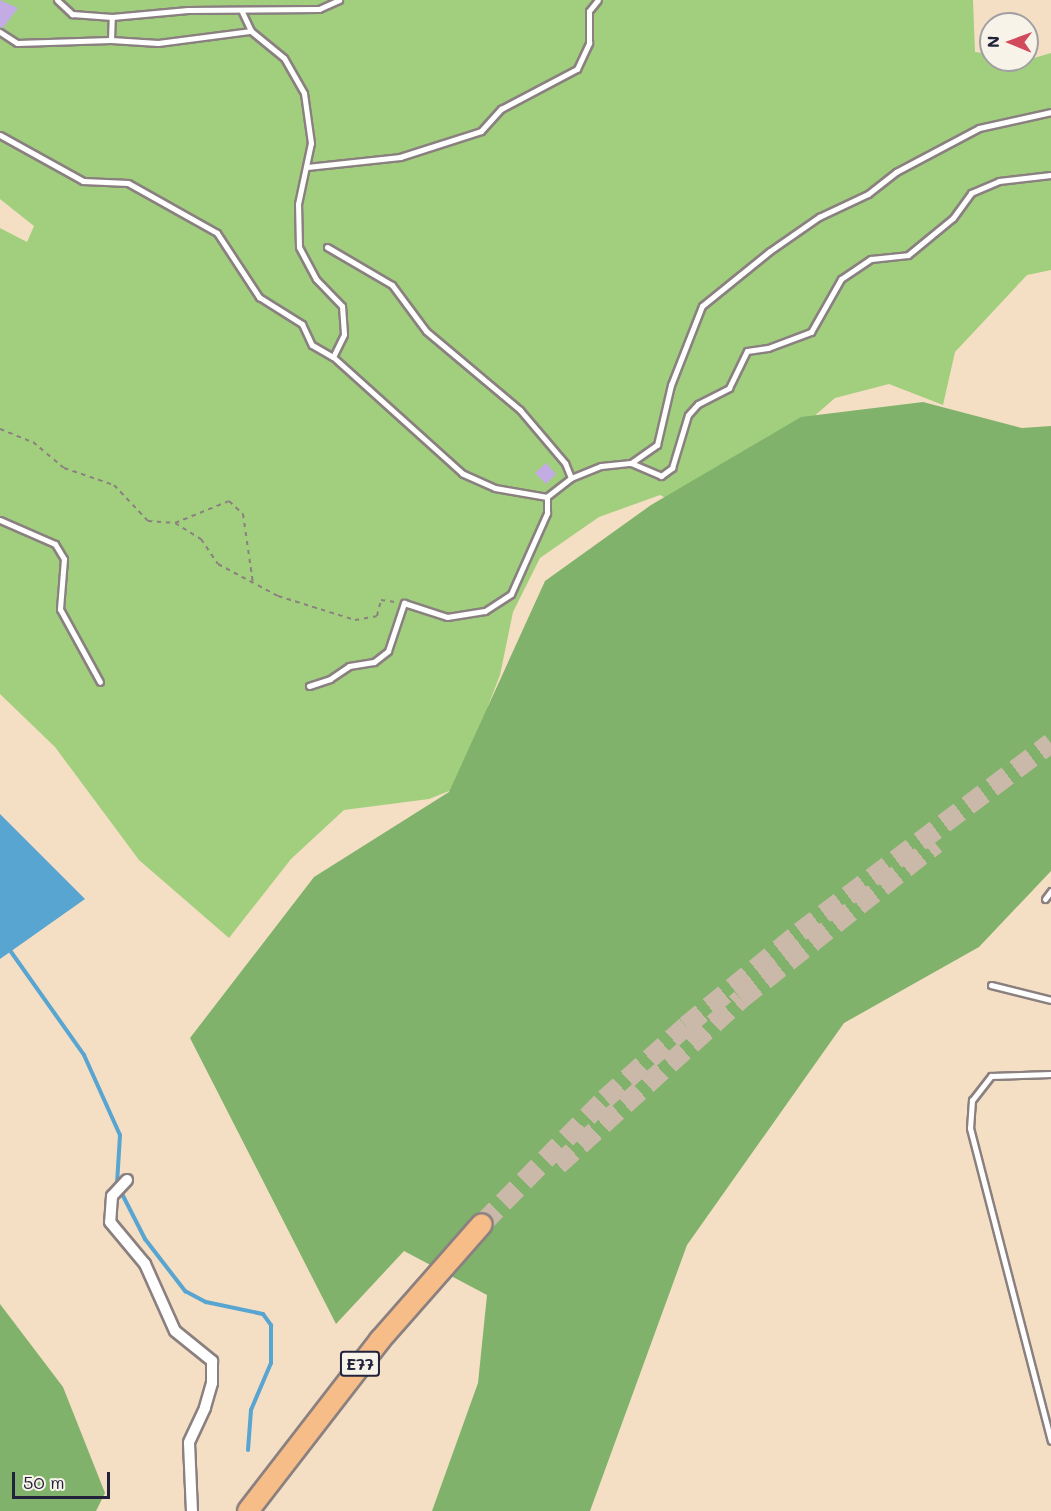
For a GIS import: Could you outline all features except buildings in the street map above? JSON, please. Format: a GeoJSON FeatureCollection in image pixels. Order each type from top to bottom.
{"type":"FeatureCollection","features":[{"type":"Feature","properties":{"kind":"highway","name":"E77"},"geometry":{"type":"LineString","coordinates":[[248,1511],[380,1340],[486,1228],[367,1373],[262,1511]]}},
{"type":"Feature","properties":{"kind":"street"},"geometry":{"type":"LineString","coordinates":[[128,1180],[112,1196],[110,1222],[145,1264],[175,1331],[212,1361],[212,1383],[206,1408],[189,1443],[192,1511]]}},
{"type":"Feature","properties":{"kind":"lane"},"geometry":{"type":"LineString","coordinates":[[57,0],[72,14],[112,17],[188,10],[242,12],[319,9],[339,0]]}},
{"type":"Feature","properties":{"kind":"lane"},"geometry":{"type":"LineString","coordinates":[[307,167],[400,157],[481,131],[501,109],[577,69],[589,43],[589,11],[598,0]]}},
{"type":"Feature","properties":{"kind":"lane"},"geometry":{"type":"LineString","coordinates":[[242,12],[251,31],[284,58],[304,93],[311,143],[298,204],[299,247],[316,279],[342,306],[344,334],[333,357]]}},
{"type":"Feature","properties":{"kind":"lane"},"geometry":{"type":"LineString","coordinates":[[111,40],[112,17]]}},
{"type":"Feature","properties":{"kind":"lane"},"geometry":{"type":"LineString","coordinates":[[0,32],[17,42],[111,40],[158,43],[251,31]]}},
{"type":"Feature","properties":{"kind":"lane"},"geometry":{"type":"LineString","coordinates":[[0,135],[83,181],[128,183],[217,233],[258,297],[302,324],[312,345],[333,357],[462,473],[495,488],[547,497],[571,478],[601,466],[631,463],[657,445],[671,385],[702,306],[819,217],[868,194],[933,151],[979,128],[1051,112]]}},
{"type":"Feature","properties":{"kind":"lane"},"geometry":{"type":"LineString","coordinates":[[631,463],[661,476],[672,468],[688,415],[698,404],[729,388],[747,351],[768,348],[811,332],[841,279],[871,259],[908,255],[953,218],[971,193],[999,181],[1051,175]]}},
{"type":"Feature","properties":{"kind":"lane"},"geometry":{"type":"LineString","coordinates":[[327,247],[392,285],[426,331],[520,410],[565,463],[571,478]]}},
{"type":"Feature","properties":{"kind":"lane"},"geometry":{"type":"LineString","coordinates":[[309,686],[330,679],[349,666],[374,662],[388,651],[404,603],[447,617],[485,611],[511,594],[547,513],[547,497]]}},
{"type":"Feature","properties":{"kind":"lane"},"geometry":{"type":"LineString","coordinates":[[0,520],[55,544],[64,559],[60,609],[100,682]]}},
{"type":"Feature","properties":{"kind":"lane"},"geometry":{"type":"LineString","coordinates":[[1044,899],[1051,891]]}},
{"type":"Feature","properties":{"kind":"lane"},"geometry":{"type":"LineString","coordinates":[[991,985],[1051,1000]]}},
{"type":"Feature","properties":{"kind":"lane"},"geometry":{"type":"LineString","coordinates":[[1051,1074],[991,1076],[972,1100],[970,1128],[1051,1441]]}},
{"type":"Feature","properties":{"kind":"path"},"geometry":{"type":"LineString","coordinates":[[0,429],[33,442],[64,468],[114,485],[148,521],[175,523],[229,501],[243,514],[253,583]]}},
{"type":"Feature","properties":{"kind":"path"},"geometry":{"type":"LineString","coordinates":[[175,523],[201,539],[219,564],[278,596],[355,620],[377,616],[381,600],[404,603]]}},
{"type":"Feature","properties":{"kind":"green space"},"geometry":{"type":"Polygon","coordinates":[[[0,0],[973,0],[975,52],[979,52],[979,72],[1039,72],[1039,56],[1051,53],[1051,270],[1027,275],[955,352],[943,405],[889,384],[835,398],[773,452],[705,519],[660,495],[599,517],[540,558],[513,612],[500,675],[488,706],[477,780],[429,799],[344,810],[291,859],[229,938],[139,860],[55,747],[0,694],[0,228],[27,242],[34,226],[0,199],[0,0]]]}},
{"type":"Feature","properties":{"kind":"green space"},"geometry":{"type":"Polygon","coordinates":[[[923,402],[1022,428],[1051,426],[1051,871],[979,947],[844,1023],[687,1245],[590,1511],[432,1511],[478,1383],[487,1295],[404,1251],[336,1324],[190,1038],[314,877],[449,792],[545,581],[651,505],[801,417],[923,402]]]}},
{"type":"Feature","properties":{"kind":"green space"},"geometry":{"type":"Polygon","coordinates":[[[0,1304],[63,1387],[105,1493],[96,1511],[0,1511],[0,1304]]]}},
{"type":"Feature","properties":{"kind":"water"},"geometry":{"type":"Polygon","coordinates":[[[0,814],[85,899],[0,959],[0,814]]]}},
{"type":"Feature","properties":{"kind":"waterway"},"geometry":{"type":"LineString","coordinates":[[9,949],[84,1055],[120,1135],[117,1184],[145,1239],[185,1291],[206,1302],[263,1314],[271,1325],[271,1363],[251,1410],[248,1450]]}},
{"type":"Feature","properties":{"kind":"tunnel"},"geometry":{"type":"LineString","coordinates":[[482,1224],[605,1099],[686,1026],[800,932],[1051,743]]}},
{"type":"Feature","properties":{"kind":"tunnel"},"geometry":{"type":"LineString","coordinates":[[558,1165],[741,999],[936,844]]}}]}
